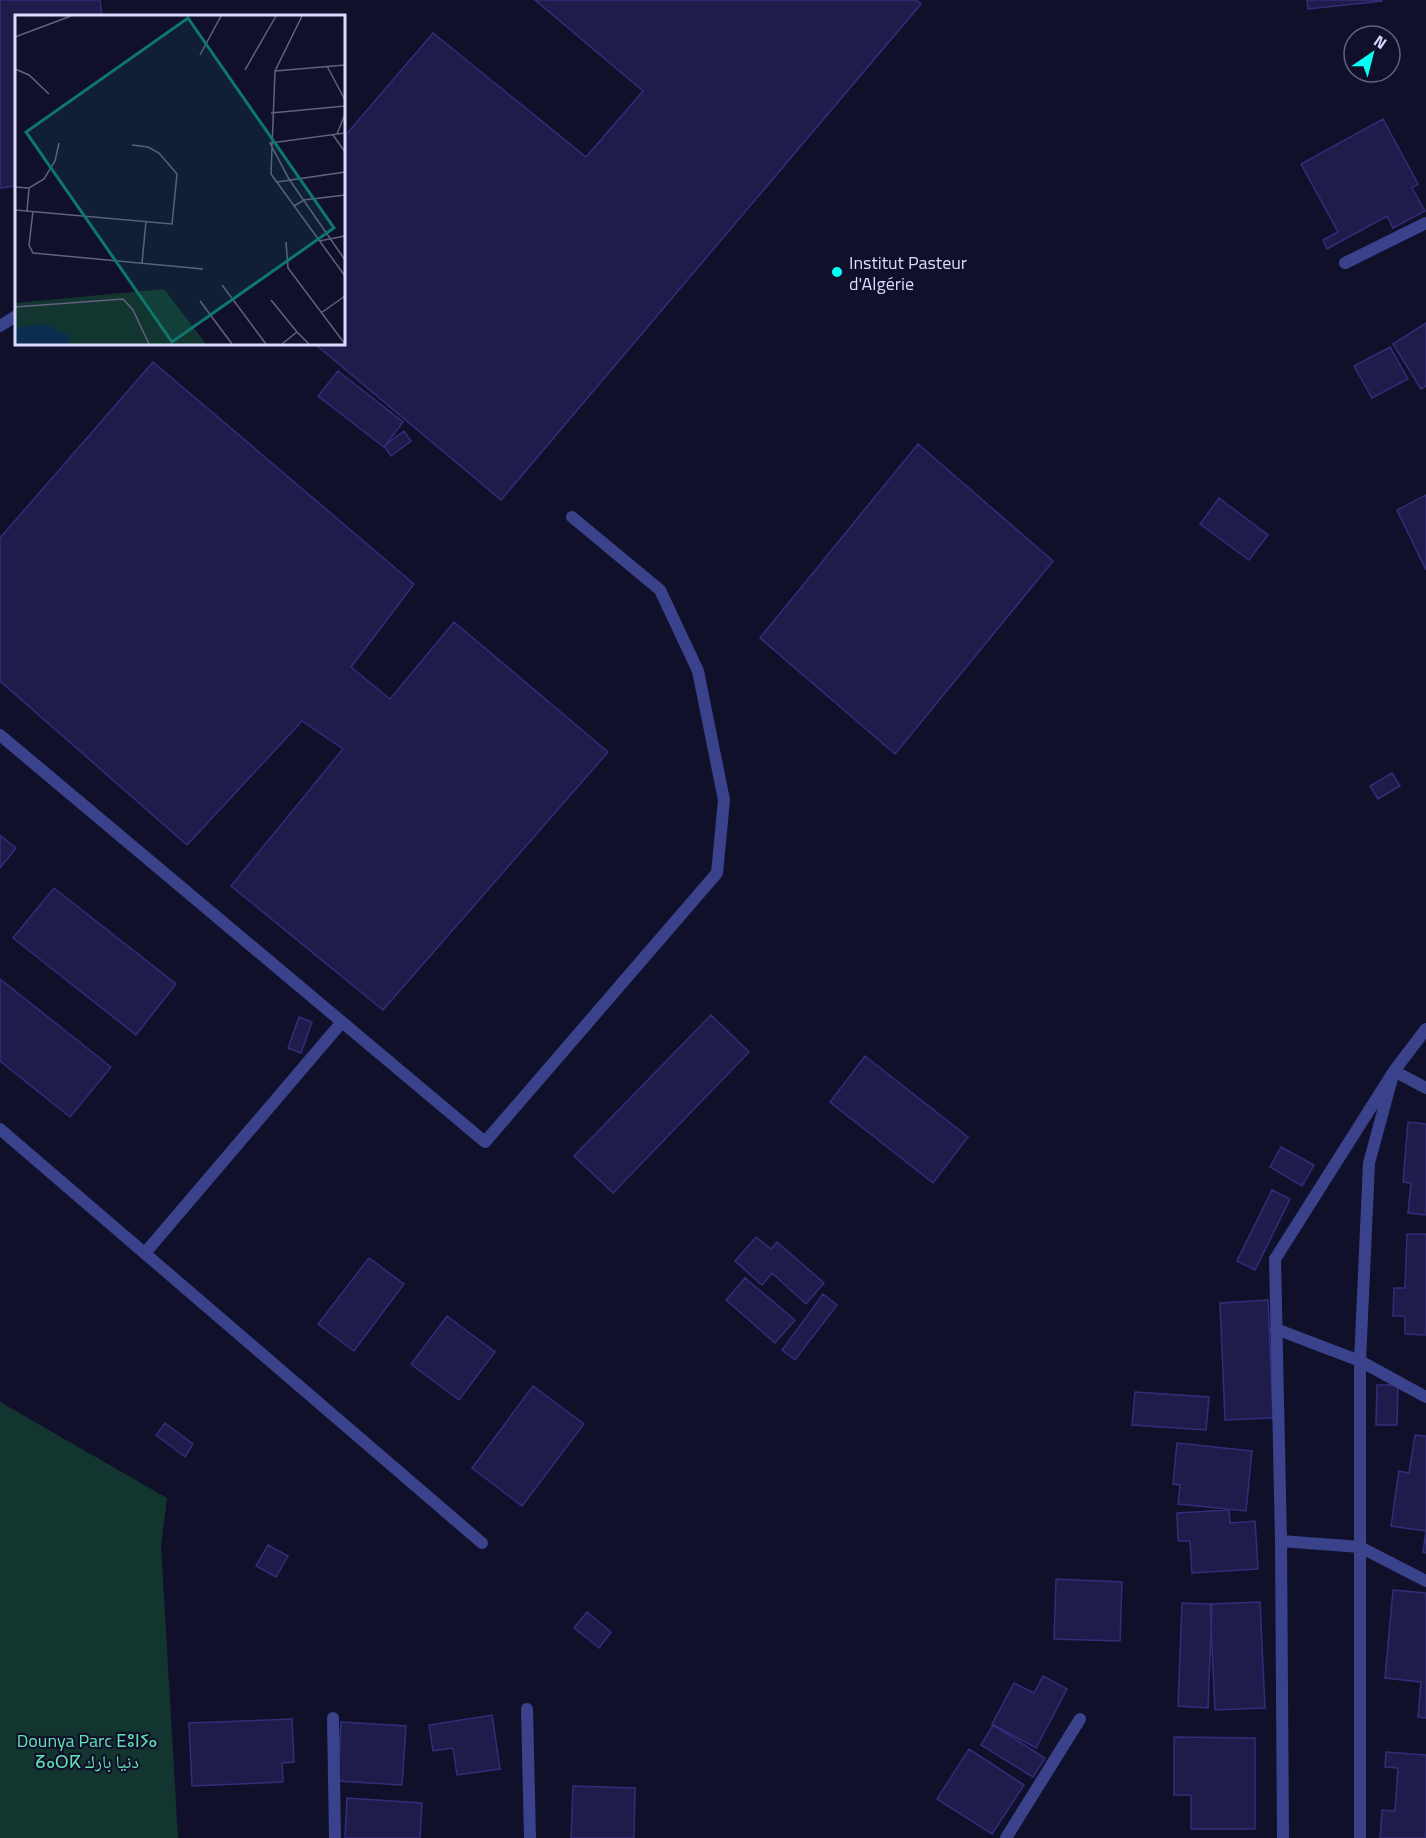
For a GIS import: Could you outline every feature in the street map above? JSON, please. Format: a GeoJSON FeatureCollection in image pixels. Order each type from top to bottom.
{"type":"FeatureCollection","features":[{"type":"Feature","properties":{"kind":"street"},"geometry":{"type":"LineString","coordinates":[[1345,263],[1426,222]]}},
{"type":"Feature","properties":{"kind":"street"},"geometry":{"type":"LineString","coordinates":[[0,326],[15,317]]}},
{"type":"Feature","properties":{"kind":"street"},"geometry":{"type":"LineString","coordinates":[[0,735],[485,1142],[717,873],[724,800],[698,671],[660,590],[572,517]]}},
{"type":"Feature","properties":{"kind":"street"},"geometry":{"type":"LineString","coordinates":[[145,1253],[342,1022]]}},
{"type":"Feature","properties":{"kind":"street"},"geometry":{"type":"LineString","coordinates":[[1283,1838],[1281,1541],[1275,1259],[1394,1071],[1426,1029]]}},
{"type":"Feature","properties":{"kind":"street"},"geometry":{"type":"LineString","coordinates":[[1394,1071],[1426,1088]]}},
{"type":"Feature","properties":{"kind":"street"},"geometry":{"type":"LineString","coordinates":[[1360,1838],[1360,1361],[1369,1163],[1394,1071]]}},
{"type":"Feature","properties":{"kind":"street"},"geometry":{"type":"LineString","coordinates":[[0,1129],[482,1543]]}},
{"type":"Feature","properties":{"kind":"street"},"geometry":{"type":"LineString","coordinates":[[1276,1329],[1360,1361],[1426,1397]]}},
{"type":"Feature","properties":{"kind":"street"},"geometry":{"type":"LineString","coordinates":[[1281,1541],[1360,1547],[1426,1581]]}},
{"type":"Feature","properties":{"kind":"street"},"geometry":{"type":"LineString","coordinates":[[527,1709],[530,1838]]}},
{"type":"Feature","properties":{"kind":"street"},"geometry":{"type":"LineString","coordinates":[[333,1718],[335,1838]]}},
{"type":"Feature","properties":{"kind":"street"},"geometry":{"type":"LineString","coordinates":[[1006,1838],[1080,1719]]}},
{"type":"Feature","properties":{"kind":"green space","name":"Dounya Parc ⴹⵓⵏⵢⴰ ⵒⴰⵔⴽ دنيا بارك"},"geometry":{"type":"Polygon","coordinates":[[[0,1402],[167,1498],[161,1546],[178,1838],[0,1838],[0,1402]]]}},
{"type":"Feature","properties":{"kind":"building"},"geometry":{"type":"Polygon","coordinates":[[[0,0],[100,0],[102,15],[15,15],[15,186],[0,188],[0,0]]]}},
{"type":"Feature","properties":{"kind":"building"},"geometry":{"type":"Polygon","coordinates":[[[535,0],[916,0],[921,4],[501,500],[316,345],[345,345],[345,136],[433,33],[586,157],[643,91],[535,0]]]}},
{"type":"Feature","properties":{"kind":"building"},"geometry":{"type":"Polygon","coordinates":[[[1307,0],[1382,0],[1382,1],[1308,9],[1307,0]]]}},
{"type":"Feature","properties":{"kind":"building"},"geometry":{"type":"Polygon","coordinates":[[[1383,119],[1418,184],[1412,188],[1425,211],[1393,228],[1387,216],[1327,249],[1323,240],[1338,232],[1301,164],[1383,119]]]}},
{"type":"Feature","properties":{"kind":"building"},"geometry":{"type":"Polygon","coordinates":[[[1426,323],[1426,386],[1421,389],[1393,344],[1426,323]]]}},
{"type":"Feature","properties":{"kind":"building"},"geometry":{"type":"Polygon","coordinates":[[[1390,347],[1408,379],[1372,398],[1354,366],[1390,347]]]}},
{"type":"Feature","properties":{"kind":"building"},"geometry":{"type":"Polygon","coordinates":[[[153,362],[414,584],[351,667],[390,699],[454,622],[608,752],[383,1010],[231,886],[343,749],[302,721],[187,845],[0,681],[0,538],[153,362]]]}},
{"type":"Feature","properties":{"kind":"building"},"geometry":{"type":"Polygon","coordinates":[[[338,371],[403,422],[384,447],[318,396],[338,371]]]}},
{"type":"Feature","properties":{"kind":"building"},"geometry":{"type":"Polygon","coordinates":[[[404,431],[411,441],[391,456],[384,446],[404,431]]]}},
{"type":"Feature","properties":{"kind":"building"},"geometry":{"type":"Polygon","coordinates":[[[918,444],[1053,561],[895,754],[760,638],[918,444]]]}},
{"type":"Feature","properties":{"kind":"building"},"geometry":{"type":"Polygon","coordinates":[[[1426,495],[1426,570],[1397,510],[1426,495]]]}},
{"type":"Feature","properties":{"kind":"building"},"geometry":{"type":"Polygon","coordinates":[[[1219,498],[1268,535],[1249,560],[1200,524],[1219,498]]]}},
{"type":"Feature","properties":{"kind":"building"},"geometry":{"type":"Polygon","coordinates":[[[1392,773],[1400,786],[1378,799],[1370,786],[1392,773]]]}},
{"type":"Feature","properties":{"kind":"building"},"geometry":{"type":"Polygon","coordinates":[[[0,835],[16,848],[0,868],[0,835]]]}},
{"type":"Feature","properties":{"kind":"building"},"geometry":{"type":"Polygon","coordinates":[[[54,888],[176,984],[136,1035],[13,938],[54,888]]]}},
{"type":"Feature","properties":{"kind":"building"},"geometry":{"type":"Polygon","coordinates":[[[0,979],[111,1067],[70,1117],[0,1061],[0,979]]]}},
{"type":"Feature","properties":{"kind":"building"},"geometry":{"type":"Polygon","coordinates":[[[711,1015],[749,1052],[613,1193],[574,1156],[711,1015]]]}},
{"type":"Feature","properties":{"kind":"building"},"geometry":{"type":"Polygon","coordinates":[[[299,1017],[312,1022],[301,1053],[288,1048],[299,1017]]]}},
{"type":"Feature","properties":{"kind":"building"},"geometry":{"type":"Polygon","coordinates":[[[865,1056],[968,1137],[933,1183],[830,1102],[865,1056]]]}},
{"type":"Feature","properties":{"kind":"building"},"geometry":{"type":"Polygon","coordinates":[[[1408,1122],[1426,1124],[1426,1215],[1408,1213],[1411,1183],[1403,1182],[1408,1122]]]}},
{"type":"Feature","properties":{"kind":"building"},"geometry":{"type":"Polygon","coordinates":[[[1281,1147],[1314,1165],[1302,1186],[1270,1167],[1281,1147]]]}},
{"type":"Feature","properties":{"kind":"building"},"geometry":{"type":"Polygon","coordinates":[[[1272,1190],[1290,1199],[1255,1270],[1237,1261],[1272,1190]]]}},
{"type":"Feature","properties":{"kind":"building"},"geometry":{"type":"Polygon","coordinates":[[[1407,1234],[1426,1234],[1426,1335],[1405,1334],[1405,1316],[1393,1316],[1394,1288],[1405,1288],[1407,1234]]]}},
{"type":"Feature","properties":{"kind":"building"},"geometry":{"type":"Polygon","coordinates":[[[756,1237],[771,1249],[777,1242],[824,1283],[806,1304],[772,1273],[762,1285],[735,1261],[756,1237]]]}},
{"type":"Feature","properties":{"kind":"building"},"geometry":{"type":"Polygon","coordinates":[[[369,1258],[404,1284],[354,1351],[318,1324],[369,1258]]]}},
{"type":"Feature","properties":{"kind":"building"},"geometry":{"type":"Polygon","coordinates":[[[745,1278],[795,1320],[775,1343],[726,1300],[745,1278]]]}},
{"type":"Feature","properties":{"kind":"building"},"geometry":{"type":"Polygon","coordinates":[[[823,1294],[837,1305],[795,1360],[782,1350],[823,1294]]]}},
{"type":"Feature","properties":{"kind":"building"},"geometry":{"type":"Polygon","coordinates":[[[1268,1300],[1273,1418],[1225,1420],[1220,1303],[1268,1300]]]}},
{"type":"Feature","properties":{"kind":"building"},"geometry":{"type":"Polygon","coordinates":[[[447,1316],[495,1352],[459,1400],[411,1364],[447,1316]]]}},
{"type":"Feature","properties":{"kind":"building"},"geometry":{"type":"Polygon","coordinates":[[[1377,1385],[1398,1385],[1397,1425],[1376,1425],[1377,1385]]]}},
{"type":"Feature","properties":{"kind":"building"},"geometry":{"type":"Polygon","coordinates":[[[533,1386],[584,1424],[522,1506],[472,1468],[533,1386]]]}},
{"type":"Feature","properties":{"kind":"building"},"geometry":{"type":"Polygon","coordinates":[[[1135,1392],[1209,1397],[1206,1430],[1132,1425],[1135,1392]]]}},
{"type":"Feature","properties":{"kind":"building"},"geometry":{"type":"Polygon","coordinates":[[[165,1423],[193,1444],[185,1457],[156,1435],[165,1423]]]}},
{"type":"Feature","properties":{"kind":"building"},"geometry":{"type":"Polygon","coordinates":[[[1415,1435],[1426,1436],[1426,1531],[1391,1526],[1399,1471],[1409,1473],[1415,1435]]]}},
{"type":"Feature","properties":{"kind":"building"},"geometry":{"type":"Polygon","coordinates":[[[1177,1443],[1252,1451],[1246,1511],[1178,1504],[1180,1485],[1173,1484],[1177,1443]]]}},
{"type":"Feature","properties":{"kind":"building"},"geometry":{"type":"Polygon","coordinates":[[[1229,1510],[1230,1523],[1255,1521],[1258,1569],[1192,1573],[1190,1541],[1178,1541],[1177,1513],[1229,1510]]]}},
{"type":"Feature","properties":{"kind":"building"},"geometry":{"type":"Polygon","coordinates":[[[1426,1531],[1426,1553],[1423,1552],[1426,1531]]]}},
{"type":"Feature","properties":{"kind":"building"},"geometry":{"type":"Polygon","coordinates":[[[268,1545],[288,1556],[276,1577],[256,1566],[268,1545]]]}},
{"type":"Feature","properties":{"kind":"building"},"geometry":{"type":"Polygon","coordinates":[[[1056,1579],[1122,1582],[1120,1641],[1054,1639],[1056,1579]]]}},
{"type":"Feature","properties":{"kind":"building"},"geometry":{"type":"Polygon","coordinates":[[[1393,1590],[1426,1593],[1426,1718],[1418,1717],[1421,1682],[1385,1678],[1393,1590]]]}},
{"type":"Feature","properties":{"kind":"building"},"geometry":{"type":"Polygon","coordinates":[[[1260,1602],[1265,1708],[1215,1710],[1210,1604],[1260,1602]]]}},
{"type":"Feature","properties":{"kind":"building"},"geometry":{"type":"Polygon","coordinates":[[[1182,1603],[1212,1604],[1208,1708],[1178,1706],[1182,1603]]]}},
{"type":"Feature","properties":{"kind":"building"},"geometry":{"type":"Polygon","coordinates":[[[587,1612],[611,1632],[599,1648],[574,1628],[587,1612]]]}},
{"type":"Feature","properties":{"kind":"building"},"geometry":{"type":"Polygon","coordinates":[[[1043,1676],[1067,1689],[1036,1748],[992,1724],[1014,1683],[1034,1693],[1043,1676]]]}},
{"type":"Feature","properties":{"kind":"building"},"geometry":{"type":"Polygon","coordinates":[[[492,1715],[500,1769],[457,1775],[453,1748],[433,1751],[429,1725],[492,1715]]]}},
{"type":"Feature","properties":{"kind":"building"},"geometry":{"type":"Polygon","coordinates":[[[292,1719],[294,1762],[282,1763],[283,1782],[192,1786],[189,1723],[292,1719]]]}},
{"type":"Feature","properties":{"kind":"building"},"geometry":{"type":"Polygon","coordinates":[[[341,1722],[406,1726],[402,1785],[338,1781],[341,1722]]]}},
{"type":"Feature","properties":{"kind":"building"},"geometry":{"type":"Polygon","coordinates":[[[993,1725],[1045,1758],[1033,1777],[981,1745],[993,1725]]]}},
{"type":"Feature","properties":{"kind":"building"},"geometry":{"type":"Polygon","coordinates":[[[1174,1737],[1255,1738],[1255,1829],[1191,1829],[1191,1795],[1174,1795],[1174,1737]]]}},
{"type":"Feature","properties":{"kind":"building"},"geometry":{"type":"Polygon","coordinates":[[[969,1749],[1024,1785],[992,1834],[937,1799],[969,1749]]]}},
{"type":"Feature","properties":{"kind":"building"},"geometry":{"type":"Polygon","coordinates":[[[1386,1752],[1426,1755],[1426,1838],[1380,1838],[1382,1810],[1395,1811],[1398,1768],[1385,1767],[1386,1752]]]}},
{"type":"Feature","properties":{"kind":"building"},"geometry":{"type":"Polygon","coordinates":[[[573,1786],[635,1788],[634,1838],[571,1838],[573,1786]]]}},
{"type":"Feature","properties":{"kind":"building"},"geometry":{"type":"Polygon","coordinates":[[[347,1798],[422,1803],[420,1838],[345,1838],[347,1798]]]}},
{"type":"Feature","properties":{"kind":"place","name":"Institut Pasteur d'Algérie"},"geometry":{"type":"Point","coordinates":[837,272]}}]}
